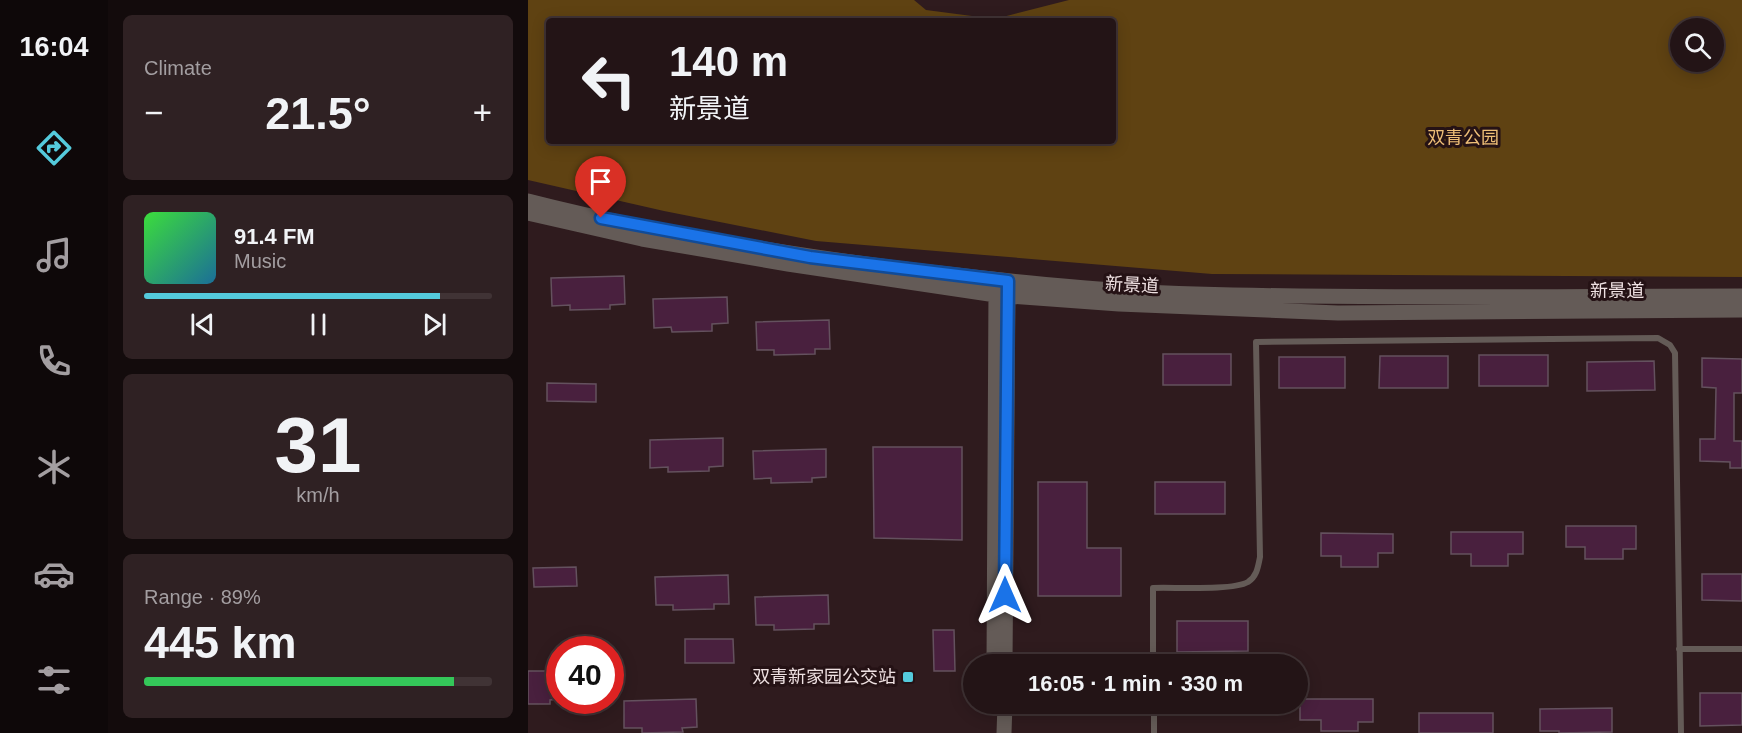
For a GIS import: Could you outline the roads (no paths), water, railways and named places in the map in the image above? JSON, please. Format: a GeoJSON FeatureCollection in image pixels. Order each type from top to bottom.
{"type":"FeatureCollection","features":[{"type":"Feature","properties":{"kind":"street","name":"新景道"},"geometry":{"type":"LineString","coordinates":[[528,201],[579,214],[810,257],[1119,304],[1338,313],[1742,310]]}},
{"type":"Feature","properties":{"kind":"street","name":"新景道"},"geometry":{"type":"LineString","coordinates":[[528,213],[642,239],[788,264],[1002,288],[1321,296],[1742,296]]}},
{"type":"Feature","properties":{"kind":"street"},"geometry":{"type":"LineString","coordinates":[[994,654],[1002,288]]}},
{"type":"Feature","properties":{"kind":"street"},"geometry":{"type":"LineString","coordinates":[[1002,288],[1005,654]]}},
{"type":"Feature","properties":{"kind":"street"},"geometry":{"type":"LineString","coordinates":[[994,714],[994,733]]}},
{"type":"Feature","properties":{"kind":"street"},"geometry":{"type":"LineString","coordinates":[[1004,733],[1005,714]]}},
{"type":"Feature","properties":{"kind":"lane"},"geometry":{"type":"LineString","coordinates":[[1154,654],[1153,588],[1234,586],[1249,581],[1257,573],[1260,557],[1256,342],[1658,338],[1670,345],[1675,353],[1680,733]]}},
{"type":"Feature","properties":{"kind":"lane"},"geometry":{"type":"LineString","coordinates":[[1679,648],[1742,650]]}},
{"type":"Feature","properties":{"kind":"lane"},"geometry":{"type":"LineString","coordinates":[[1154,714],[1154,733]]}},
{"type":"Feature","properties":{"kind":"place","name":"双青新家园公交站"},"geometry":{"type":"Point","coordinates":[908,677]}},
{"type":"Feature","properties":{"kind":"park label","name":"双青公园"},"geometry":{"type":"Point","coordinates":[1463,138]}}]}
